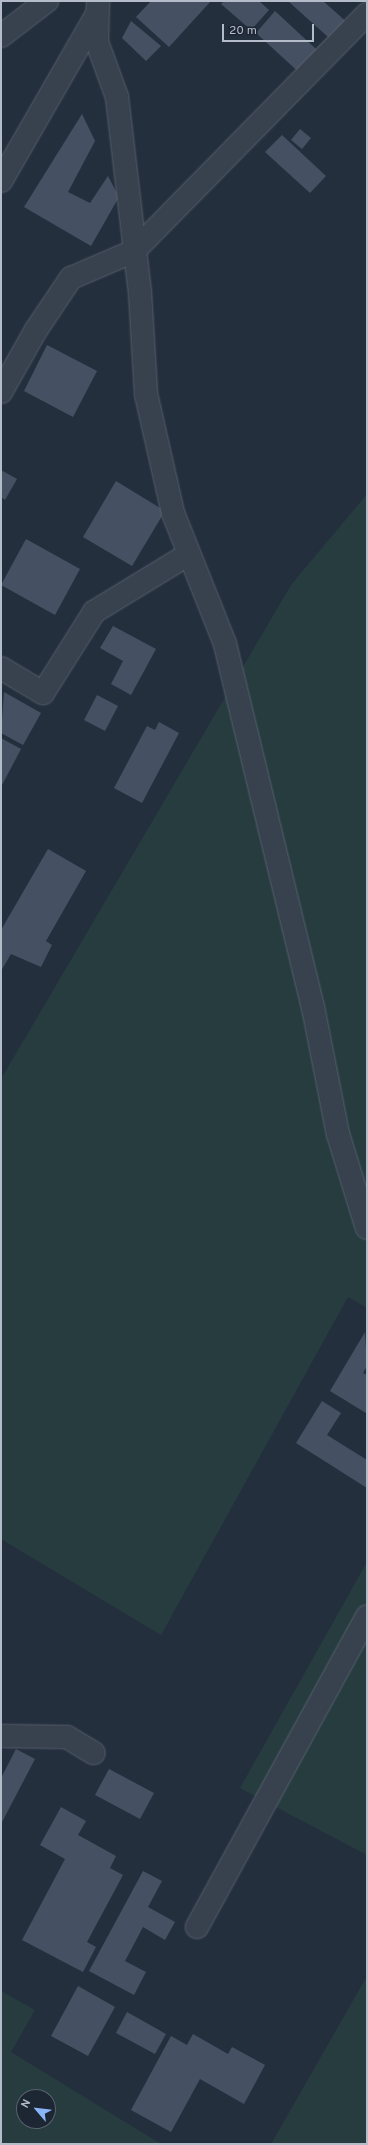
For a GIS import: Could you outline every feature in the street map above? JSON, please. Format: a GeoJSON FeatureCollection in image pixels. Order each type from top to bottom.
{"type":"FeatureCollection","features":[{"type":"Feature","properties":{"kind":"street"},"geometry":{"type":"LineString","coordinates":[[1,36],[47,1]]}},
{"type":"Feature","properties":{"kind":"street"},"geometry":{"type":"LineString","coordinates":[[1,181],[98,6]]}},
{"type":"Feature","properties":{"kind":"street"},"geometry":{"type":"LineString","coordinates":[[98,6],[97,42],[117,97],[134,252],[146,394],[173,513],[225,644],[248,733],[313,1007],[338,1134],[367,1228]]}},
{"type":"Feature","properties":{"kind":"street"},"geometry":{"type":"LineString","coordinates":[[1,392],[36,330],[72,278],[134,252],[367,14]]}},
{"type":"Feature","properties":{"kind":"street"},"geometry":{"type":"LineString","coordinates":[[1,668],[43,693],[94,612],[189,554]]}},
{"type":"Feature","properties":{"kind":"street"},"geometry":{"type":"LineString","coordinates":[[197,1926],[367,1617]]}},
{"type":"Feature","properties":{"kind":"street"},"geometry":{"type":"LineString","coordinates":[[1,1736],[67,1737],[94,1753]]}},
{"type":"Feature","properties":{"kind":"green space"},"geometry":{"type":"Polygon","coordinates":[[[367,494],[367,1308],[348,1297],[161,1635],[1,1539],[1,1079],[291,585],[367,494]]]}},
{"type":"Feature","properties":{"kind":"green space"},"geometry":{"type":"Polygon","coordinates":[[[367,1562],[367,1855],[240,1788],[367,1562]]]}},
{"type":"Feature","properties":{"kind":"green space"},"geometry":{"type":"Polygon","coordinates":[[[367,1976],[367,2144],[271,2144],[367,1976]]]}},
{"type":"Feature","properties":{"kind":"green space"},"geometry":{"type":"Polygon","coordinates":[[[1,1991],[35,2010],[11,2052],[161,2144],[1,2144],[1,1991]]]}},
{"type":"Feature","properties":{"kind":"building"},"geometry":{"type":"Polygon","coordinates":[[[151,1],[211,1],[169,47],[136,17],[151,1]]]}},
{"type":"Feature","properties":{"kind":"building"},"geometry":{"type":"Polygon","coordinates":[[[224,1],[259,1],[269,10],[251,30],[221,4],[224,1]]]}},
{"type":"Feature","properties":{"kind":"building"},"geometry":{"type":"Polygon","coordinates":[[[288,1],[323,1],[350,25],[303,76],[256,33],[275,11],[316,49],[328,37],[288,1]]]}},
{"type":"Feature","properties":{"kind":"building"},"geometry":{"type":"Polygon","coordinates":[[[131,21],[161,46],[146,61],[122,38],[131,21]]]}},
{"type":"Feature","properties":{"kind":"building"},"geometry":{"type":"Polygon","coordinates":[[[82,114],[95,141],[68,192],[90,203],[108,176],[119,197],[91,246],[24,207],[82,114]]]}},
{"type":"Feature","properties":{"kind":"building"},"geometry":{"type":"Polygon","coordinates":[[[300,129],[311,138],[302,149],[291,140],[300,129]]]}},
{"type":"Feature","properties":{"kind":"building"},"geometry":{"type":"Polygon","coordinates":[[[282,135],[326,176],[310,193],[265,152],[282,135]]]}},
{"type":"Feature","properties":{"kind":"building"},"geometry":{"type":"Polygon","coordinates":[[[47,345],[97,371],[73,417],[24,391],[47,345]]]}},
{"type":"Feature","properties":{"kind":"building"},"geometry":{"type":"Polygon","coordinates":[[[1,470],[17,479],[5,500],[1,497],[1,470]]]}},
{"type":"Feature","properties":{"kind":"building"},"geometry":{"type":"Polygon","coordinates":[[[116,481],[165,511],[132,566],[83,537],[116,481]]]}},
{"type":"Feature","properties":{"kind":"building"},"geometry":{"type":"Polygon","coordinates":[[[26,539],[80,569],[55,615],[1,585],[26,539]]]}},
{"type":"Feature","properties":{"kind":"building"},"geometry":{"type":"Polygon","coordinates":[[[113,626],[156,649],[131,695],[111,684],[123,661],[100,648],[113,626]]]}},
{"type":"Feature","properties":{"kind":"building"},"geometry":{"type":"Polygon","coordinates":[[[4,692],[41,713],[23,745],[1,733],[4,692]]]}},
{"type":"Feature","properties":{"kind":"building"},"geometry":{"type":"Polygon","coordinates":[[[97,695],[118,706],[105,731],[84,720],[97,695]]]}},
{"type":"Feature","properties":{"kind":"building"},"geometry":{"type":"Polygon","coordinates":[[[159,722],[179,733],[142,803],[114,788],[147,726],[155,730],[159,722]]]}},
{"type":"Feature","properties":{"kind":"building"},"geometry":{"type":"Polygon","coordinates":[[[1,738],[21,749],[1,787],[1,738]]]}},
{"type":"Feature","properties":{"kind":"building"},"geometry":{"type":"Polygon","coordinates":[[[48,849],[86,871],[46,941],[52,945],[41,967],[11,954],[1,971],[1,930],[48,849]]]}},
{"type":"Feature","properties":{"kind":"building"},"geometry":{"type":"Polygon","coordinates":[[[365,1332],[367,1366],[363,1373],[367,1375],[366,1413],[330,1391],[365,1332]]]}},
{"type":"Feature","properties":{"kind":"building"},"geometry":{"type":"Polygon","coordinates":[[[322,1401],[341,1413],[327,1435],[367,1460],[367,1488],[296,1443],[322,1401]]]}},
{"type":"Feature","properties":{"kind":"building"},"geometry":{"type":"Polygon","coordinates":[[[16,1749],[35,1759],[1,1824],[1,1778],[16,1749]]]}},
{"type":"Feature","properties":{"kind":"building"},"geometry":{"type":"Polygon","coordinates":[[[109,1769],[154,1793],[140,1819],[95,1795],[109,1769]]]}},
{"type":"Feature","properties":{"kind":"building"},"geometry":{"type":"Polygon","coordinates":[[[61,1807],[86,1821],[78,1835],[116,1856],[110,1868],[123,1875],[87,1942],[96,1947],[83,1972],[22,1940],[65,1859],[40,1845],[61,1807]]]}},
{"type":"Feature","properties":{"kind":"building"},"geometry":{"type":"Polygon","coordinates":[[[143,1871],[162,1881],[148,1907],[175,1922],[165,1940],[143,1927],[125,1961],[146,1972],[134,1995],[89,1971],[143,1871]]]}},
{"type":"Feature","properties":{"kind":"building"},"geometry":{"type":"Polygon","coordinates":[[[78,1986],[115,2007],[88,2056],[51,2036],[78,1986]]]}},
{"type":"Feature","properties":{"kind":"building"},"geometry":{"type":"Polygon","coordinates":[[[127,2012],[166,2034],[155,2054],[116,2033],[127,2012]]]}},
{"type":"Feature","properties":{"kind":"building"},"geometry":{"type":"Polygon","coordinates":[[[193,2034],[228,2054],[232,2047],[265,2065],[244,2104],[200,2079],[171,2132],[131,2110],[171,2036],[187,2045],[193,2034]]]}}]}
